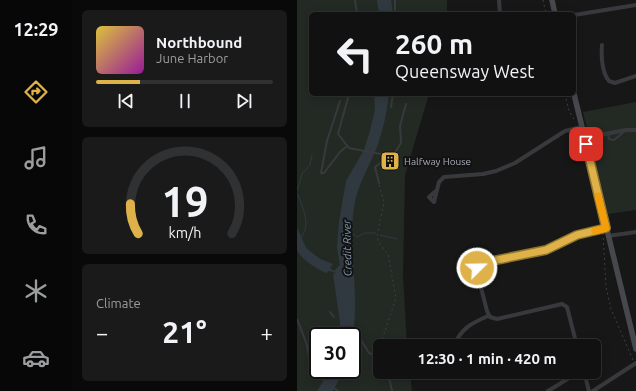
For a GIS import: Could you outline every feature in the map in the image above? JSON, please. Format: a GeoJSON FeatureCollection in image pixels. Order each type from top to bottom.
{"type":"FeatureCollection","features":[{"type":"Feature","properties":{"kind":"street"},"geometry":{"type":"LineString","coordinates":[[499,0],[500,12]]}},
{"type":"Feature","properties":{"kind":"street"},"geometry":{"type":"LineString","coordinates":[[552,0],[555,12]]}},
{"type":"Feature","properties":{"kind":"street"},"geometry":{"type":"LineString","coordinates":[[576,15],[636,5]]}},
{"type":"Feature","properties":{"kind":"street"},"geometry":{"type":"LineString","coordinates":[[602,45],[601,54],[609,81],[615,82],[636,76]]}},
{"type":"Feature","properties":{"kind":"street"},"geometry":{"type":"LineString","coordinates":[[574,96],[579,126],[584,138],[604,230],[607,236],[636,349]]}},
{"type":"Feature","properties":{"kind":"street"},"geometry":{"type":"LineString","coordinates":[[437,190],[439,182],[444,177],[483,174],[496,171],[515,163],[565,131],[579,126]]}},
{"type":"Feature","properties":{"kind":"street"},"geometry":{"type":"LineString","coordinates":[[584,138],[626,130],[636,130]]}},
{"type":"Feature","properties":{"kind":"street"},"geometry":{"type":"LineString","coordinates":[[488,316],[477,272],[478,265],[546,250],[577,235],[604,230]]}},
{"type":"Feature","properties":{"kind":"street"},"geometry":{"type":"LineString","coordinates":[[607,236],[636,232]]}},
{"type":"Feature","properties":{"kind":"street"},"geometry":{"type":"LineString","coordinates":[[457,339],[467,326],[488,316],[497,319],[562,304],[567,307],[575,339]]}},
{"type":"Feature","properties":{"kind":"street"},"geometry":{"type":"LineString","coordinates":[[593,391],[635,362]]}},
{"type":"Feature","properties":{"kind":"street"},"geometry":{"type":"LineString","coordinates":[[548,391],[568,379]]}},
{"type":"Feature","properties":{"kind":"street"},"geometry":{"type":"LineString","coordinates":[[586,379],[589,391]]}},
{"type":"Feature","properties":{"kind":"lane"},"geometry":{"type":"LineString","coordinates":[[355,0],[357,12]]}},
{"type":"Feature","properties":{"kind":"lane"},"geometry":{"type":"LineString","coordinates":[[395,0],[395,12]]}},
{"type":"Feature","properties":{"kind":"lane"},"geometry":{"type":"LineString","coordinates":[[348,96],[338,134],[347,146],[376,154],[394,154]]}},
{"type":"Feature","properties":{"kind":"lane"},"geometry":{"type":"LineString","coordinates":[[391,107],[393,96]]}},
{"type":"Feature","properties":{"kind":"lane"},"geometry":{"type":"LineString","coordinates":[[340,101],[327,141],[321,173],[324,173],[340,152],[346,147]]}},
{"type":"Feature","properties":{"kind":"lane"},"geometry":{"type":"LineString","coordinates":[[386,164],[387,156],[386,164],[393,165],[394,154],[401,143],[400,126],[406,104]]}},
{"type":"Feature","properties":{"kind":"lane"},"geometry":{"type":"LineString","coordinates":[[608,133],[609,139],[614,140],[626,130]]}},
{"type":"Feature","properties":{"kind":"lane"},"geometry":{"type":"LineString","coordinates":[[379,183],[375,167],[383,161],[382,156],[386,155]]}},
{"type":"Feature","properties":{"kind":"lane"},"geometry":{"type":"LineString","coordinates":[[330,312],[334,317]]}},
{"type":"Feature","properties":{"kind":"lane"},"geometry":{"type":"LineString","coordinates":[[297,319],[306,342],[312,371],[338,391]]}},
{"type":"Feature","properties":{"kind":"lane"},"geometry":{"type":"LineString","coordinates":[[361,340],[369,353],[373,354]]}},
{"type":"Feature","properties":{"kind":"lane"},"geometry":{"type":"LineString","coordinates":[[389,379],[392,391]]}},
{"type":"Feature","properties":{"kind":"path"},"geometry":{"type":"LineString","coordinates":[[543,0],[546,12]]}},
{"type":"Feature","properties":{"kind":"path"},"geometry":{"type":"LineString","coordinates":[[565,96],[569,112],[579,126]]}},
{"type":"Feature","properties":{"kind":"path"},"geometry":{"type":"LineString","coordinates":[[379,183],[384,202],[377,236],[389,258],[389,267],[394,283],[396,298],[382,339]]}},
{"type":"Feature","properties":{"kind":"path"},"geometry":{"type":"LineString","coordinates":[[604,230],[606,287],[611,309],[635,362]]}},
{"type":"Feature","properties":{"kind":"shaded area"},"geometry":{"type":"Polygon","coordinates":[[[297,0],[447,0],[447,12],[309,12],[309,96],[428,96],[405,175],[403,275],[407,339],[373,339],[373,379],[411,379],[412,391],[297,391],[297,0]]]}},
{"type":"Feature","properties":{"kind":"shaded area"},"geometry":{"type":"Polygon","coordinates":[[[636,102],[636,210],[608,214],[583,112],[636,102]]]}},
{"type":"Feature","properties":{"kind":"water"},"geometry":{"type":"Polygon","coordinates":[[[377,0],[391,0],[393,12],[379,12],[377,0]]]}},
{"type":"Feature","properties":{"kind":"water","name":"Credit River"},"geometry":{"type":"Polygon","coordinates":[[[374,96],[389,96],[385,121],[379,141],[360,184],[354,207],[352,223],[355,289],[353,327],[340,327],[333,274],[336,273],[329,271],[326,273],[309,263],[301,256],[297,249],[297,227],[306,248],[320,259],[333,264],[330,268],[334,271],[340,265],[337,247],[339,222],[346,181],[364,150],[375,110],[374,96]]]}},
{"type":"Feature","properties":{"kind":"water"},"geometry":{"type":"Polygon","coordinates":[[[324,379],[339,379],[333,391],[317,391],[324,379]]]}},
{"type":"Feature","properties":{"kind":"waterway"},"geometry":{"type":"LineString","coordinates":[[297,191],[302,174],[310,165],[312,155]]}},
{"type":"Feature","properties":{"kind":"waterway"},"geometry":{"type":"LineString","coordinates":[[297,193],[304,210],[306,222],[304,234],[300,239]]}},
{"type":"Feature","properties":{"kind":"waterway"},"geometry":{"type":"LineString","coordinates":[[352,233],[357,237],[365,233],[375,233]]}},
{"type":"Feature","properties":{"kind":"waterway"},"geometry":{"type":"LineString","coordinates":[[380,235],[397,239]]}},
{"type":"Feature","properties":{"kind":"slow traffic"},"geometry":{"type":"LineString","coordinates":[[595,231],[606,228],[598,196]]}},
{"type":"Feature","properties":{"kind":"place","name":"Halfway House"},"geometry":{"type":"Point","coordinates":[390,161]}},
{"type":"Feature","properties":{"kind":"route"},"geometry":{"type":"LineString","coordinates":[[477,268],[478,265],[482,263],[546,250],[577,235],[606,228],[586,144]]}}]}
